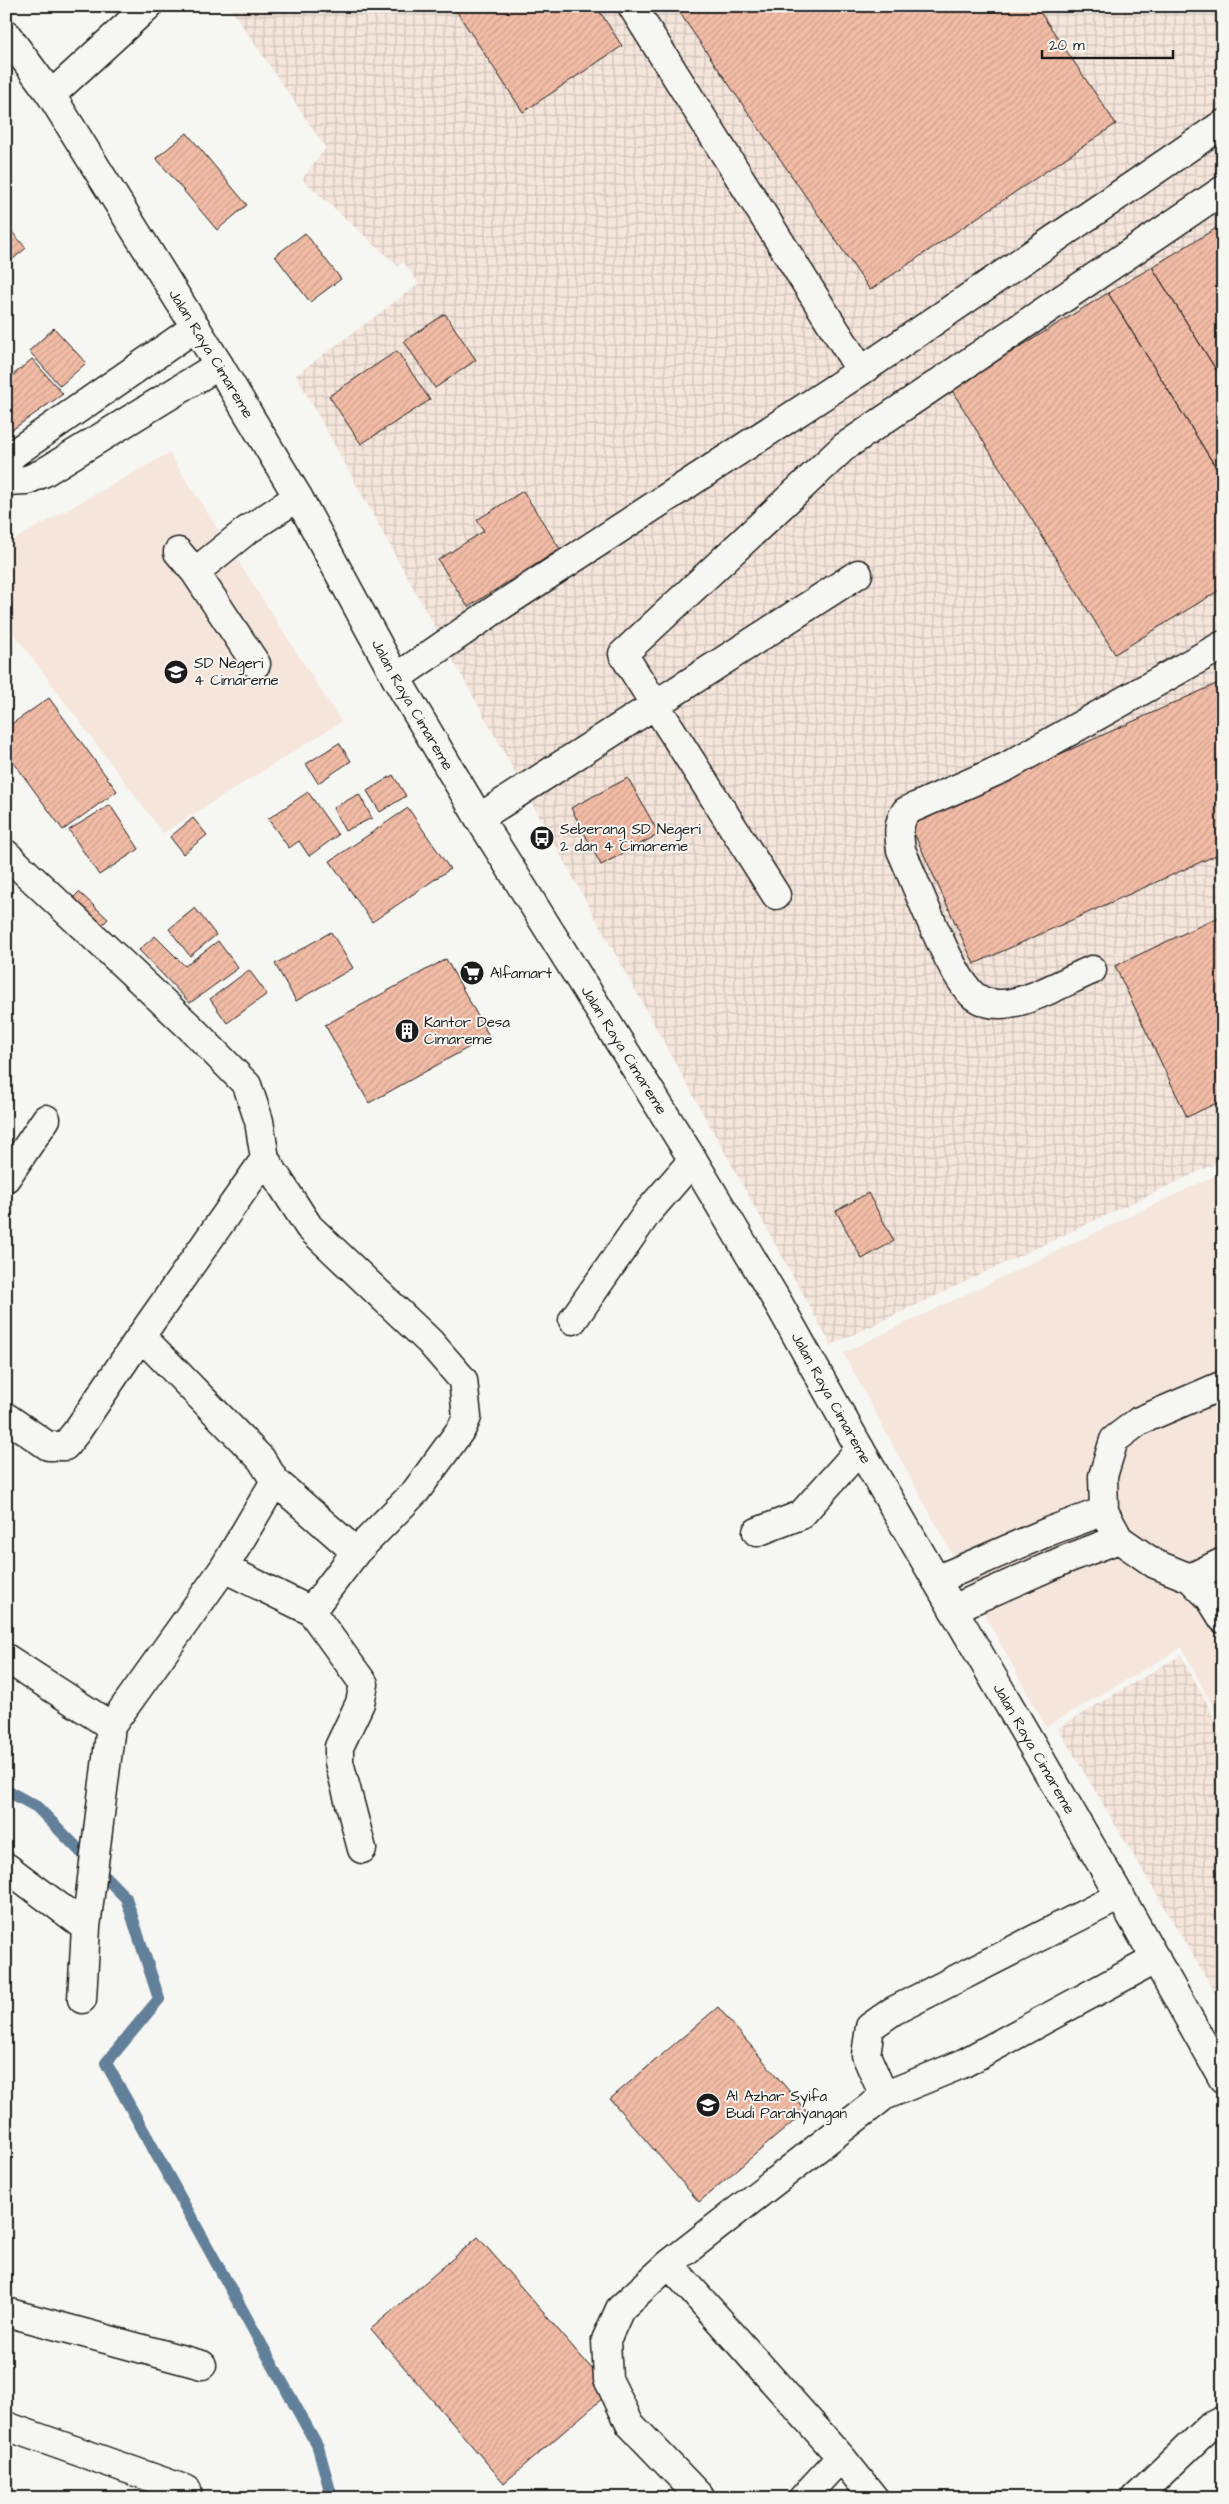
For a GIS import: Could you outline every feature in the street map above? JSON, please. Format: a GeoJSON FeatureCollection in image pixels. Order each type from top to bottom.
{"type":"FeatureCollection","features":[{"type":"Feature","properties":{"kind":"main road"},"geometry":{"type":"LineString","coordinates":[[51,95],[148,6]]}},
{"type":"Feature","properties":{"kind":"main road"},"geometry":{"type":"LineString","coordinates":[[632,6],[861,371]]}},
{"type":"Feature","properties":{"kind":"main road","name":"Jalan Raya Cimareme"},"geometry":{"type":"LineString","coordinates":[[6,34],[51,95],[220,365],[298,497],[396,678],[479,818],[692,1160],[780,1306],[936,1580],[1120,1896],[1223,2079]]}},
{"type":"Feature","properties":{"kind":"main road"},"geometry":{"type":"LineString","coordinates":[[396,678],[493,611],[861,371],[1223,124]]}},
{"type":"Feature","properties":{"kind":"main road"},"geometry":{"type":"LineString","coordinates":[[776,895],[623,654],[844,447],[1223,190]]}},
{"type":"Feature","properties":{"kind":"main road"},"geometry":{"type":"LineString","coordinates":[[6,466],[8,459],[16,452],[196,326]]}},
{"type":"Feature","properties":{"kind":"main road"},"geometry":{"type":"LineString","coordinates":[[6,481],[27,480],[43,473],[220,365]]}},
{"type":"Feature","properties":{"kind":"main road"},"geometry":{"type":"LineString","coordinates":[[256,664],[186,562],[246,531],[298,497]]}},
{"type":"Feature","properties":{"kind":"main road"},"geometry":{"type":"LineString","coordinates":[[479,818],[858,574]]}},
{"type":"Feature","properties":{"kind":"main road"},"geometry":{"type":"LineString","coordinates":[[1092,970],[1024,999],[1001,1004],[986,1003],[974,995],[956,974],[901,850],[898,829],[901,818],[906,811],[1006,767],[1223,645]]}},
{"type":"Feature","properties":{"kind":"main road"},"geometry":{"type":"LineString","coordinates":[[6,854],[193,1030],[247,1085],[259,1121],[265,1159],[309,1227],[430,1342],[463,1380],[467,1417],[462,1428],[416,1492],[356,1552],[311,1611]]}},
{"type":"Feature","properties":{"kind":"main road"},"geometry":{"type":"LineString","coordinates":[[6,1178],[46,1119]]}},
{"type":"Feature","properties":{"kind":"main road"},"geometry":{"type":"LineString","coordinates":[[6,1417],[48,1446],[65,1446],[78,1431],[141,1336],[265,1159]]}},
{"type":"Feature","properties":{"kind":"main road"},"geometry":{"type":"LineString","coordinates":[[573,1320],[648,1212],[692,1160]]}},
{"type":"Feature","properties":{"kind":"main road"},"geometry":{"type":"LineString","coordinates":[[141,1336],[260,1459],[275,1481],[356,1552]]}},
{"type":"Feature","properties":{"kind":"main road"},"geometry":{"type":"LineString","coordinates":[[1223,1385],[1139,1421],[1114,1440],[1103,1476],[1104,1511],[1119,1539],[1155,1564],[1190,1578],[1210,1598],[1223,1619]]}},
{"type":"Feature","properties":{"kind":"main road"},"geometry":{"type":"LineString","coordinates":[[757,1532],[801,1515],[860,1448]]}},
{"type":"Feature","properties":{"kind":"main road"},"geometry":{"type":"LineString","coordinates":[[82,1999],[86,1927],[111,1726],[224,1568],[275,1481]]}},
{"type":"Feature","properties":{"kind":"main road"},"geometry":{"type":"LineString","coordinates":[[936,1580],[1050,1531],[1104,1511]]}},
{"type":"Feature","properties":{"kind":"main road"},"geometry":{"type":"LineString","coordinates":[[953,1609],[1064,1560],[1119,1539]]}},
{"type":"Feature","properties":{"kind":"main road"},"geometry":{"type":"LineString","coordinates":[[1190,1578],[1223,1562]]}},
{"type":"Feature","properties":{"kind":"main road"},"geometry":{"type":"LineString","coordinates":[[224,1568],[311,1611],[364,1684],[360,1703],[339,1747],[339,1762],[362,1849]]}},
{"type":"Feature","properties":{"kind":"main road"},"geometry":{"type":"LineString","coordinates":[[6,1658],[111,1726]]}},
{"type":"Feature","properties":{"kind":"main road"},"geometry":{"type":"LineString","coordinates":[[6,1868],[86,1927]]}},
{"type":"Feature","properties":{"kind":"main road"},"geometry":{"type":"LineString","coordinates":[[884,2096],[866,2055],[870,2027],[893,2011],[1120,1896]]}},
{"type":"Feature","properties":{"kind":"main road"},"geometry":{"type":"LineString","coordinates":[[701,2498],[630,2424],[608,2379],[606,2340],[620,2309],[669,2264],[884,2096],[962,2064],[1156,1959]]}},
{"type":"Feature","properties":{"kind":"main road"},"geometry":{"type":"LineString","coordinates":[[669,2264],[841,2457],[874,2498]]}},
{"type":"Feature","properties":{"kind":"main road"},"geometry":{"type":"LineString","coordinates":[[6,2312],[202,2365]]}},
{"type":"Feature","properties":{"kind":"main road"},"geometry":{"type":"LineString","coordinates":[[1135,2498],[1209,2427],[1223,2420]]}},
{"type":"Feature","properties":{"kind":"main road"},"geometry":{"type":"LineString","coordinates":[[6,2426],[187,2490]]}},
{"type":"Feature","properties":{"kind":"main road"},"geometry":{"type":"LineString","coordinates":[[802,2498],[841,2457]]}},
{"type":"Feature","properties":{"kind":"shaded area"},"geometry":{"type":"Polygon","coordinates":[[[229,6],[1223,6],[1223,1160],[831,1345],[296,375],[419,284],[403,261],[398,266],[302,179],[326,148],[229,6]]]}},
{"type":"Feature","properties":{"kind":"shaded area","name":"SD Negeri 4 Cimareme"},"geometry":{"type":"Polygon","coordinates":[[[169,453],[341,722],[163,833],[6,623],[6,544],[169,453]]]}},
{"type":"Feature","properties":{"kind":"shaded area"},"geometry":{"type":"Polygon","coordinates":[[[1223,1172],[1223,1727],[1182,1647],[1046,1727],[843,1353],[1223,1172]]]}},
{"type":"Feature","properties":{"kind":"shaded area"},"geometry":{"type":"Polygon","coordinates":[[[1181,1655],[1223,1734],[1223,2006],[1058,1728],[1181,1655]]]}},
{"type":"Feature","properties":{"kind":"building"},"geometry":{"type":"Polygon","coordinates":[[[453,6],[596,6],[622,46],[523,112],[453,6]]]}},
{"type":"Feature","properties":{"kind":"building"},"geometry":{"type":"Polygon","coordinates":[[[675,6],[1036,6],[1116,124],[870,290],[675,6]]]}},
{"type":"Feature","properties":{"kind":"building"},"geometry":{"type":"Polygon","coordinates":[[[187,133],[247,205],[217,230],[156,158],[187,133]]]}},
{"type":"Feature","properties":{"kind":"building"},"geometry":{"type":"Polygon","coordinates":[[[1223,224],[1223,381],[1152,267],[1223,224]]]}},
{"type":"Feature","properties":{"kind":"building"},"geometry":{"type":"Polygon","coordinates":[[[6,225],[26,248],[6,265],[6,225]]]}},
{"type":"Feature","properties":{"kind":"building"},"geometry":{"type":"Polygon","coordinates":[[[305,233],[341,279],[310,302],[275,256],[305,233]]]}},
{"type":"Feature","properties":{"kind":"building"},"geometry":{"type":"Polygon","coordinates":[[[1152,267],[1223,381],[1223,479],[1108,293],[1152,267]]]}},
{"type":"Feature","properties":{"kind":"building"},"geometry":{"type":"Polygon","coordinates":[[[1108,293],[1223,479],[1223,588],[1115,654],[951,389],[1108,293]]]}},
{"type":"Feature","properties":{"kind":"building"},"geometry":{"type":"Polygon","coordinates":[[[445,314],[476,360],[435,388],[404,341],[445,314]]]}},
{"type":"Feature","properties":{"kind":"building"},"geometry":{"type":"Polygon","coordinates":[[[54,328],[86,363],[60,386],[29,351],[54,328]]]}},
{"type":"Feature","properties":{"kind":"building"},"geometry":{"type":"Polygon","coordinates":[[[397,351],[430,400],[361,444],[329,396],[397,351]]]}},
{"type":"Feature","properties":{"kind":"building"},"geometry":{"type":"Polygon","coordinates":[[[32,359],[63,394],[6,434],[6,381],[32,359]]]}},
{"type":"Feature","properties":{"kind":"building"},"geometry":{"type":"Polygon","coordinates":[[[523,491],[560,549],[468,607],[438,560],[484,531],[477,520],[523,491]]]}},
{"type":"Feature","properties":{"kind":"building"},"geometry":{"type":"Polygon","coordinates":[[[1223,681],[1223,852],[974,964],[909,822],[1223,681]]]}},
{"type":"Feature","properties":{"kind":"building"},"geometry":{"type":"Polygon","coordinates":[[[49,698],[117,791],[63,830],[6,752],[6,728],[49,698]]]}},
{"type":"Feature","properties":{"kind":"building"},"geometry":{"type":"Polygon","coordinates":[[[339,743],[351,761],[318,783],[306,764],[339,743]]]}},
{"type":"Feature","properties":{"kind":"building"},"geometry":{"type":"Polygon","coordinates":[[[393,775],[406,796],[380,812],[367,791],[393,775]]]}},
{"type":"Feature","properties":{"kind":"building"},"geometry":{"type":"Polygon","coordinates":[[[628,778],[659,834],[601,865],[571,808],[628,778]]]}},
{"type":"Feature","properties":{"kind":"building"},"geometry":{"type":"Polygon","coordinates":[[[308,792],[338,835],[309,856],[299,841],[289,848],[268,819],[308,792]]]}},
{"type":"Feature","properties":{"kind":"building"},"geometry":{"type":"Polygon","coordinates":[[[359,794],[372,818],[345,831],[333,808],[359,794]]]}},
{"type":"Feature","properties":{"kind":"building"},"geometry":{"type":"Polygon","coordinates":[[[110,805],[139,849],[99,875],[69,830],[110,805]]]}},
{"type":"Feature","properties":{"kind":"building"},"geometry":{"type":"Polygon","coordinates":[[[408,808],[450,869],[372,922],[330,861],[408,808]]]}},
{"type":"Feature","properties":{"kind":"building"},"geometry":{"type":"Polygon","coordinates":[[[193,818],[207,835],[183,854],[170,837],[193,818]]]}},
{"type":"Feature","properties":{"kind":"building"},"geometry":{"type":"Polygon","coordinates":[[[79,892],[108,919],[96,931],[67,904],[79,892]]]}},
{"type":"Feature","properties":{"kind":"building"},"geometry":{"type":"Polygon","coordinates":[[[195,908],[216,935],[190,956],[169,929],[195,908]]]}},
{"type":"Feature","properties":{"kind":"building"},"geometry":{"type":"Polygon","coordinates":[[[1223,915],[1223,1100],[1187,1117],[1115,966],[1223,915]]]}},
{"type":"Feature","properties":{"kind":"building"},"geometry":{"type":"Polygon","coordinates":[[[331,932],[353,968],[296,1001],[275,964],[331,932]]]}},
{"type":"Feature","properties":{"kind":"building"},"geometry":{"type":"Polygon","coordinates":[[[155,936],[185,966],[218,941],[238,968],[190,1003],[139,950],[155,936]]]}},
{"type":"Feature","properties":{"kind":"building","name":"Kantor Desa Cimareme"},"geometry":{"type":"Polygon","coordinates":[[[446,959],[489,1036],[369,1103],[325,1025],[446,959]]]}},
{"type":"Feature","properties":{"kind":"building"},"geometry":{"type":"Polygon","coordinates":[[[249,970],[267,994],[227,1023],[210,999],[249,970]]]}},
{"type":"Feature","properties":{"kind":"building"},"geometry":{"type":"Polygon","coordinates":[[[868,1193],[894,1241],[862,1259],[836,1211],[868,1193]]]}},
{"type":"Feature","properties":{"kind":"building","name":"Al Azhar Syifa Budi Parahyangan"},"geometry":{"type":"Polygon","coordinates":[[[718,2007],[806,2111],[699,2202],[610,2099],[718,2007]]]}},
{"type":"Feature","properties":{"kind":"building"},"geometry":{"type":"Polygon","coordinates":[[[478,2237],[611,2391],[504,2483],[371,2329],[478,2237]]]}},
{"type":"Feature","properties":{"kind":"waterway"},"geometry":{"type":"LineString","coordinates":[[6,1790],[37,1807],[126,1898],[159,1999],[106,2063],[318,2447],[332,2498]]}},
{"type":"Feature","properties":{"kind":"place","name":"SD Negeri 4 Cimareme"},"geometry":{"type":"Point","coordinates":[176,672]}},
{"type":"Feature","properties":{"kind":"place","name":"Seberang SD Negeri 2 dan 4 Cimareme"},"geometry":{"type":"Point","coordinates":[542,838]}},
{"type":"Feature","properties":{"kind":"place","name":"Alfamart"},"geometry":{"type":"Point","coordinates":[472,973]}},
{"type":"Feature","properties":{"kind":"place","name":"Kantor Desa Cimareme"},"geometry":{"type":"Point","coordinates":[407,1031]}},
{"type":"Feature","properties":{"kind":"place","name":"Al Azhar Syifa Budi Parahyangan"},"geometry":{"type":"Point","coordinates":[708,2105]}}]}
